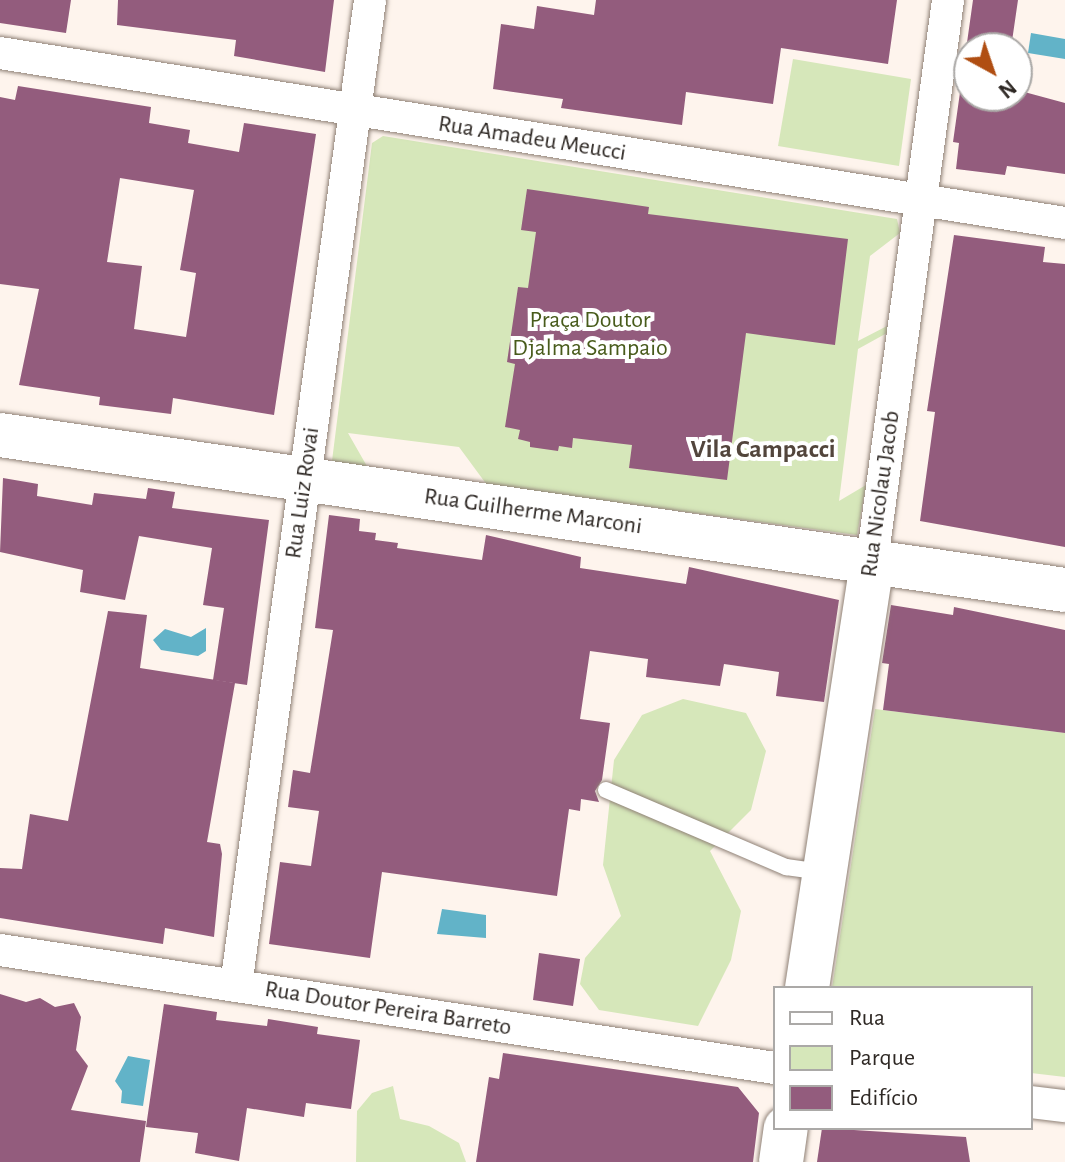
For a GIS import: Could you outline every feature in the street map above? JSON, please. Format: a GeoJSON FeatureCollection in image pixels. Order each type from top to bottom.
{"type":"FeatureCollection","features":[{"type":"Feature","properties":{"kind":"main road","name":"Rua Guilherme Marconi"},"geometry":{"type":"LineString","coordinates":[[0,435],[1065,590]]}},
{"type":"Feature","properties":{"kind":"main road","name":"Rua Nicolau Jacob"},"geometry":{"type":"LineString","coordinates":[[807,986],[872,561]]}},
{"type":"Feature","properties":{"kind":"main road"},"geometry":{"type":"LineString","coordinates":[[781,1162],[786,1130]]}},
{"type":"Feature","properties":{"kind":"street","name":"Rua Luiz Rovai"},"geometry":{"type":"LineString","coordinates":[[236,986],[370,0]]}},
{"type":"Feature","properties":{"kind":"street","name":"Rua Nicolau Jacob"},"geometry":{"type":"LineString","coordinates":[[872,561],[948,0]]}},
{"type":"Feature","properties":{"kind":"street","name":"Rua Amadeu Meucci"},"geometry":{"type":"LineString","coordinates":[[0,53],[1065,223]]}},
{"type":"Feature","properties":{"kind":"street","name":"Rua Doutor Pereira Barreto"},"geometry":{"type":"LineString","coordinates":[[0,950],[773,1068]]}},
{"type":"Feature","properties":{"kind":"street"},"geometry":{"type":"LineString","coordinates":[[1033,1102],[1065,1106]]}},
{"type":"Feature","properties":{"kind":"lane"},"geometry":{"type":"LineString","coordinates":[[606,790],[786,867],[825,872]]}},
{"type":"Feature","properties":{"kind":"green space"},"geometry":{"type":"Polygon","coordinates":[[[793,59],[911,79],[899,166],[778,146],[793,59]]]}},
{"type":"Feature","properties":{"kind":"green space","name":"Praça Doutor Djalma Sampaio"},"geometry":{"type":"Polygon","coordinates":[[[383,136],[897,219],[900,233],[870,256],[858,341],[887,326],[887,333],[858,349],[839,501],[866,485],[857,535],[487,485],[459,447],[348,433],[368,468],[332,461],[372,143],[383,136]]]}},
{"type":"Feature","properties":{"kind":"green space"},"geometry":{"type":"Polygon","coordinates":[[[683,699],[746,713],[766,751],[751,810],[710,851],[741,911],[731,960],[698,1026],[599,1010],[580,984],[585,958],[621,916],[603,865],[614,760],[642,715],[683,699]]]}},
{"type":"Feature","properties":{"kind":"green space"},"geometry":{"type":"Polygon","coordinates":[[[875,709],[1065,733],[1065,1077],[1033,1073],[1033,986],[832,986],[875,709]]]}},
{"type":"Feature","properties":{"kind":"green space"},"geometry":{"type":"Polygon","coordinates":[[[393,1086],[400,1119],[429,1126],[459,1143],[466,1162],[356,1162],[357,1111],[372,1093],[393,1086]]]}},
{"type":"Feature","properties":{"kind":"water"},"geometry":{"type":"Polygon","coordinates":[[[1033,33],[1065,39],[1065,59],[1033,54],[1033,33]]]}},
{"type":"Feature","properties":{"kind":"water"},"geometry":{"type":"Polygon","coordinates":[[[206,628],[206,651],[198,656],[161,650],[153,640],[165,629],[191,637],[206,628]]]}},
{"type":"Feature","properties":{"kind":"water"},"geometry":{"type":"Polygon","coordinates":[[[442,909],[486,915],[486,938],[437,934],[442,909]]]}},
{"type":"Feature","properties":{"kind":"water"},"geometry":{"type":"Polygon","coordinates":[[[128,1056],[150,1060],[143,1106],[121,1103],[122,1091],[115,1081],[128,1056]]]}},
{"type":"Feature","properties":{"kind":"building"},"geometry":{"type":"Polygon","coordinates":[[[0,0],[71,0],[66,33],[0,23],[0,0]]]}},
{"type":"Feature","properties":{"kind":"building"},"geometry":{"type":"Polygon","coordinates":[[[118,0],[334,0],[325,72],[234,56],[236,40],[117,25],[118,0]]]}},
{"type":"Feature","properties":{"kind":"building"},"geometry":{"type":"Polygon","coordinates":[[[596,0],[897,0],[888,64],[781,48],[773,104],[686,92],[682,125],[561,108],[563,99],[493,89],[501,24],[534,29],[537,6],[594,15],[596,0]]]}},
{"type":"Feature","properties":{"kind":"building"},"geometry":{"type":"Polygon","coordinates":[[[973,0],[1018,0],[1013,32],[968,32],[973,0]]]}},
{"type":"Feature","properties":{"kind":"building"},"geometry":{"type":"Polygon","coordinates":[[[18,86],[151,107],[149,123],[190,130],[188,143],[239,152],[244,123],[316,134],[274,415],[173,398],[171,414],[99,405],[100,397],[19,385],[39,289],[0,284],[0,97],[15,100],[18,86]],[[120,178],[107,262],[142,266],[134,329],[186,337],[196,273],[180,270],[194,190],[120,178]]]}},
{"type":"Feature","properties":{"kind":"building"},"geometry":{"type":"Polygon","coordinates":[[[1033,94],[1065,103],[1065,174],[1007,166],[1005,175],[956,169],[959,143],[953,142],[957,112],[1033,112],[1033,94]]]}},
{"type":"Feature","properties":{"kind":"building"},"geometry":{"type":"Polygon","coordinates":[[[527,189],[649,207],[648,214],[848,239],[835,345],[746,333],[727,480],[629,468],[632,445],[573,438],[572,448],[559,446],[558,451],[530,447],[530,442],[518,439],[520,430],[505,427],[515,364],[507,362],[518,287],[528,288],[536,232],[521,230],[527,189]]]}},
{"type":"Feature","properties":{"kind":"building"},"geometry":{"type":"Polygon","coordinates":[[[954,235],[1045,247],[1043,262],[1065,264],[1065,547],[920,521],[935,412],[927,411],[954,235]]]}},
{"type":"Feature","properties":{"kind":"building"},"geometry":{"type":"Polygon","coordinates":[[[3,478],[38,484],[37,496],[92,505],[94,493],[146,499],[148,488],[175,492],[172,508],[269,520],[247,685],[213,680],[224,608],[203,605],[212,548],[139,536],[125,600],[80,592],[83,570],[0,552],[3,478]]]}},
{"type":"Feature","properties":{"kind":"building"},"geometry":{"type":"Polygon","coordinates":[[[329,515],[360,519],[359,531],[376,533],[375,540],[398,543],[397,548],[482,560],[486,535],[581,557],[580,568],[686,584],[689,567],[839,600],[824,702],[776,696],[779,672],[724,664],[720,686],[646,677],[648,659],[590,651],[580,719],[610,723],[602,780],[595,791],[599,802],[581,799],[580,811],[569,809],[557,896],[382,872],[370,958],[269,944],[280,862],[311,866],[319,811],[288,807],[293,770],[310,773],[333,630],[315,628],[329,515]]]}},
{"type":"Feature","properties":{"kind":"building"},"geometry":{"type":"Polygon","coordinates":[[[891,605],[953,615],[954,607],[1065,630],[1065,733],[883,710],[889,664],[882,663],[891,605]]]}},
{"type":"Feature","properties":{"kind":"building"},"geometry":{"type":"Polygon","coordinates":[[[108,611],[147,615],[140,668],[235,683],[207,842],[220,844],[222,854],[214,937],[165,928],[163,944],[0,918],[0,868],[22,869],[30,814],[68,821],[108,611]]]}},
{"type":"Feature","properties":{"kind":"building"},"geometry":{"type":"Polygon","coordinates":[[[539,953],[580,959],[573,1006],[533,1000],[539,953]]]}},
{"type":"Feature","properties":{"kind":"building"},"geometry":{"type":"Polygon","coordinates":[[[0,994],[26,1002],[40,998],[55,1007],[74,1003],[81,1017],[76,1050],[88,1066],[71,1110],[146,1121],[140,1162],[0,1162],[0,994]]]}},
{"type":"Feature","properties":{"kind":"building"},"geometry":{"type":"Polygon","coordinates":[[[164,1004],[217,1012],[216,1020],[267,1026],[268,1019],[318,1027],[317,1034],[360,1040],[351,1109],[306,1103],[304,1117],[247,1108],[239,1161],[195,1153],[198,1133],[146,1127],[164,1004]]]}},
{"type":"Feature","properties":{"kind":"building"},"geometry":{"type":"Polygon","coordinates":[[[503,1053],[738,1087],[759,1113],[753,1162],[476,1162],[489,1077],[499,1079],[503,1053]]]}},
{"type":"Feature","properties":{"kind":"building"},"geometry":{"type":"Polygon","coordinates":[[[822,1130],[854,1130],[966,1137],[970,1162],[817,1162],[822,1130]]]}},
{"type":"Feature","properties":{"kind":"district","name":"Vila Campacci"},"geometry":{"type":"Point","coordinates":[763,450]}}]}
